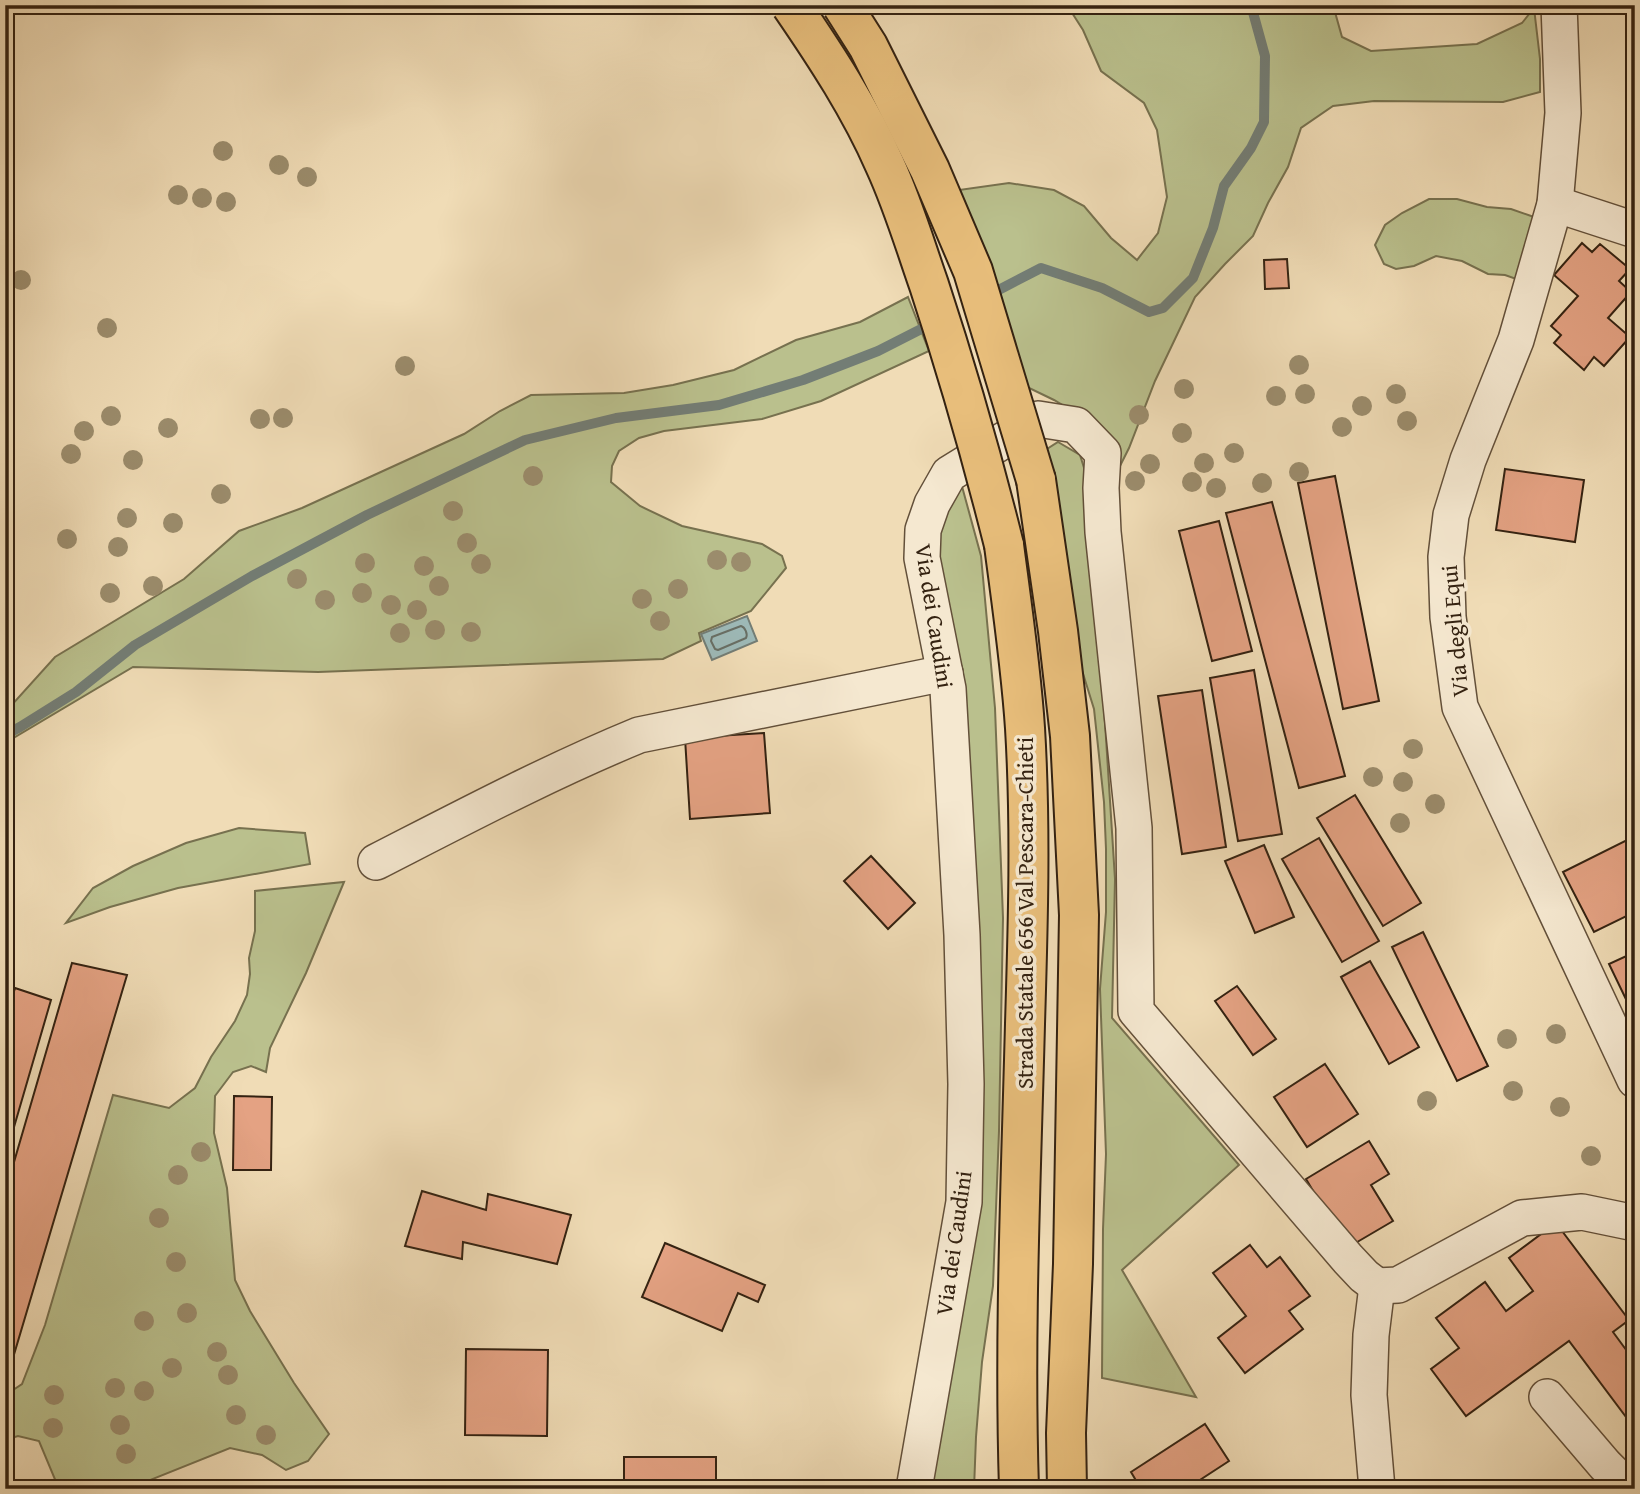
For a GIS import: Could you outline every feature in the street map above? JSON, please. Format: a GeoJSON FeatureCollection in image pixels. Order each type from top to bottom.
{"type":"FeatureCollection","features":[{"type":"Feature","properties":{"kind":"highway","name":"Strada Statale 656 Val Pescara-Chieti"},"geometry":{"type":"LineString","coordinates":[[791,5],[852,98],[885,164],[910,228],[941,323],[1004,545],[1018,643],[1025,729],[1029,882],[1019,1244],[1019,1489]]}},
{"type":"Feature","properties":{"kind":"highway","name":"Strada Statale 656 Val Pescara-Chieti"},"geometry":{"type":"LineString","coordinates":[[842,5],[868,46],[930,170],[972,271],[1035,480],[1058,631],[1070,736],[1079,915],[1073,1250],[1066,1433],[1067,1489]]}},
{"type":"Feature","properties":{"kind":"street","name":"Via degli Equi"},"geometry":{"type":"LineString","coordinates":[[1559,5],[1563,113],[1555,204],[1516,340],[1468,460],[1451,515],[1446,557],[1448,617],[1460,707],[1635,1080]]}},
{"type":"Feature","properties":{"kind":"street"},"geometry":{"type":"LineString","coordinates":[[1555,204],[1635,230]]}},
{"type":"Feature","properties":{"kind":"street","name":"Via dei Caudini"},"geometry":{"type":"LineString","coordinates":[[914,1489],[964,1202],[966,1084],[962,935],[948,689],[922,558],[923,530],[932,504],[950,474],[1038,419],[1076,425],[1103,453],[1103,532],[1135,828],[1136,1011],[1348,1259],[1377,1286]]}},
{"type":"Feature","properties":{"kind":"street"},"geometry":{"type":"LineString","coordinates":[[376,862],[480,809],[639,735],[945,673]]}},
{"type":"Feature","properties":{"kind":"street"},"geometry":{"type":"LineString","coordinates":[[1377,1489],[1369,1395],[1371,1335],[1377,1286],[1398,1285],[1522,1217],[1582,1212],[1635,1223]]}},
{"type":"Feature","properties":{"kind":"street"},"geometry":{"type":"LineString","coordinates":[[1547,1397],[1629,1489]]}},
{"type":"Feature","properties":{"kind":"green space"},"geometry":{"type":"Polygon","coordinates":[[[1067,5],[1333,5],[1342,37],[1371,51],[1477,44],[1522,23],[1534,8],[1540,59],[1540,92],[1503,102],[1374,101],[1333,106],[1301,128],[1288,167],[1253,236],[1195,297],[1155,381],[1119,468],[1069,409],[1025,386],[977,232],[959,190],[1009,183],[1054,190],[1084,206],[1111,238],[1137,260],[1158,233],[1167,197],[1157,130],[1144,103],[1101,71],[1083,30],[1067,5]]]}},
{"type":"Feature","properties":{"kind":"green space"},"geometry":{"type":"Polygon","coordinates":[[[1429,199],[1457,199],[1487,207],[1511,209],[1534,217],[1519,280],[1505,275],[1488,274],[1462,261],[1436,256],[1414,266],[1396,269],[1384,264],[1375,245],[1385,225],[1429,199]]]}},
{"type":"Feature","properties":{"kind":"green space"},"geometry":{"type":"Polygon","coordinates":[[[908,297],[929,351],[821,401],[762,419],[664,431],[639,438],[619,451],[612,466],[611,482],[640,506],[682,526],[762,544],[782,556],[786,568],[751,611],[699,633],[701,641],[663,659],[318,672],[133,667],[5,743],[5,710],[55,657],[184,579],[239,531],[302,508],[464,434],[531,395],[624,393],[673,385],[734,370],[796,340],[860,322],[908,297]]]}},
{"type":"Feature","properties":{"kind":"green space"},"geometry":{"type":"Polygon","coordinates":[[[1058,442],[1080,455],[1090,487],[1115,879],[1112,1018],[1239,1165],[1122,1270],[1196,1397],[1102,1378],[1106,1154],[1100,989],[1106,912],[1104,802],[1094,709],[1076,651],[1047,449],[1058,442]]]}},
{"type":"Feature","properties":{"kind":"green space"},"geometry":{"type":"Polygon","coordinates":[[[954,457],[981,556],[995,708],[1003,918],[999,1131],[993,1286],[982,1362],[974,1489],[923,1489],[966,1260],[937,599],[941,474],[954,457]]]}},
{"type":"Feature","properties":{"kind":"green space"},"geometry":{"type":"Polygon","coordinates":[[[239,828],[305,833],[310,864],[178,888],[110,907],[66,923],[93,888],[133,866],[186,843],[239,828]]]}},
{"type":"Feature","properties":{"kind":"green space"},"geometry":{"type":"Polygon","coordinates":[[[344,882],[306,973],[270,1048],[266,1072],[251,1066],[233,1072],[215,1096],[214,1133],[227,1188],[235,1280],[250,1311],[329,1434],[308,1461],[286,1470],[262,1455],[230,1448],[150,1480],[139,1489],[59,1489],[39,1441],[18,1436],[5,1440],[5,1391],[10,1392],[22,1384],[45,1325],[113,1095],[169,1108],[195,1088],[211,1057],[235,1021],[247,995],[249,958],[255,931],[255,891],[344,882]]]}},
{"type":"Feature","properties":{"kind":"water"},"geometry":{"type":"Polygon","coordinates":[[[747,616],[757,641],[712,660],[701,634],[747,616]]]}},
{"type":"Feature","properties":{"kind":"building"},"geometry":{"type":"Polygon","coordinates":[[[1582,243],[1592,252],[1600,244],[1630,269],[1619,281],[1631,292],[1608,318],[1630,337],[1604,366],[1594,357],[1584,370],[1554,343],[1561,335],[1551,326],[1578,296],[1554,275],[1582,243]]]}},
{"type":"Feature","properties":{"kind":"building"},"geometry":{"type":"Polygon","coordinates":[[[1287,259],[1289,288],[1265,289],[1264,260],[1287,259]]]}},
{"type":"Feature","properties":{"kind":"building"},"geometry":{"type":"Polygon","coordinates":[[[1505,469],[1584,480],[1575,542],[1496,530],[1505,469]]]}},
{"type":"Feature","properties":{"kind":"building"},"geometry":{"type":"Polygon","coordinates":[[[1335,476],[1379,701],[1343,709],[1298,483],[1335,476]]]}},
{"type":"Feature","properties":{"kind":"building"},"geometry":{"type":"Polygon","coordinates":[[[1272,502],[1345,776],[1299,788],[1226,513],[1272,502]]]}},
{"type":"Feature","properties":{"kind":"building"},"geometry":{"type":"Polygon","coordinates":[[[1219,521],[1252,651],[1212,661],[1179,531],[1219,521]]]}},
{"type":"Feature","properties":{"kind":"building"},"geometry":{"type":"Polygon","coordinates":[[[1254,670],[1282,834],[1238,841],[1210,678],[1254,670]]]}},
{"type":"Feature","properties":{"kind":"building"},"geometry":{"type":"Polygon","coordinates":[[[1202,690],[1226,847],[1182,854],[1158,696],[1202,690]]]}},
{"type":"Feature","properties":{"kind":"building"},"geometry":{"type":"Polygon","coordinates":[[[764,733],[770,813],[690,819],[685,738],[764,733]]]}},
{"type":"Feature","properties":{"kind":"building"},"geometry":{"type":"Polygon","coordinates":[[[1355,795],[1421,903],[1383,926],[1317,818],[1355,795]]]}},
{"type":"Feature","properties":{"kind":"building"},"geometry":{"type":"Polygon","coordinates":[[[1319,838],[1379,941],[1342,962],[1282,859],[1319,838]]]}},
{"type":"Feature","properties":{"kind":"building"},"geometry":{"type":"Polygon","coordinates":[[[1631,838],[1635,846],[1635,912],[1594,932],[1563,872],[1631,838]]]}},
{"type":"Feature","properties":{"kind":"building"},"geometry":{"type":"Polygon","coordinates":[[[1264,845],[1294,917],[1255,933],[1225,861],[1264,845]]]}},
{"type":"Feature","properties":{"kind":"building"},"geometry":{"type":"Polygon","coordinates":[[[871,856],[915,903],[888,929],[844,881],[871,856]]]}},
{"type":"Feature","properties":{"kind":"building"},"geometry":{"type":"Polygon","coordinates":[[[1423,932],[1488,1066],[1457,1081],[1392,947],[1423,932]]]}},
{"type":"Feature","properties":{"kind":"building"},"geometry":{"type":"Polygon","coordinates":[[[1635,952],[1635,1018],[1609,964],[1635,952]]]}},
{"type":"Feature","properties":{"kind":"building"},"geometry":{"type":"Polygon","coordinates":[[[1370,961],[1419,1047],[1389,1064],[1341,977],[1370,961]]]}},
{"type":"Feature","properties":{"kind":"building"},"geometry":{"type":"Polygon","coordinates":[[[72,963],[127,975],[7,1378],[5,1193],[72,963]]]}},
{"type":"Feature","properties":{"kind":"building"},"geometry":{"type":"Polygon","coordinates":[[[1237,986],[1276,1039],[1253,1055],[1215,1001],[1237,986]]]}},
{"type":"Feature","properties":{"kind":"building"},"geometry":{"type":"Polygon","coordinates":[[[15,988],[51,1000],[5,1158],[5,1022],[15,988]]]}},
{"type":"Feature","properties":{"kind":"building"},"geometry":{"type":"Polygon","coordinates":[[[1325,1064],[1358,1114],[1307,1147],[1274,1097],[1325,1064]]]}},
{"type":"Feature","properties":{"kind":"building"},"geometry":{"type":"Polygon","coordinates":[[[234,1096],[272,1097],[271,1170],[233,1170],[234,1096]]]}},
{"type":"Feature","properties":{"kind":"building"},"geometry":{"type":"Polygon","coordinates":[[[1369,1141],[1389,1174],[1371,1185],[1393,1221],[1347,1248],[1306,1179],[1369,1141]]]}},
{"type":"Feature","properties":{"kind":"building"},"geometry":{"type":"Polygon","coordinates":[[[422,1191],[486,1210],[488,1194],[571,1215],[557,1264],[463,1242],[462,1259],[405,1246],[422,1191]]]}},
{"type":"Feature","properties":{"kind":"building"},"geometry":{"type":"Polygon","coordinates":[[[1556,1223],[1629,1320],[1613,1332],[1635,1362],[1635,1429],[1569,1341],[1466,1416],[1431,1369],[1459,1348],[1436,1318],[1485,1282],[1506,1311],[1533,1291],[1509,1258],[1556,1223]]]}},
{"type":"Feature","properties":{"kind":"building"},"geometry":{"type":"Polygon","coordinates":[[[665,1243],[765,1285],[758,1302],[738,1293],[722,1331],[642,1297],[665,1243]]]}},
{"type":"Feature","properties":{"kind":"building"},"geometry":{"type":"Polygon","coordinates":[[[1250,1245],[1267,1267],[1280,1257],[1310,1296],[1289,1311],[1303,1329],[1245,1373],[1218,1338],[1246,1316],[1213,1273],[1250,1245]]]}},
{"type":"Feature","properties":{"kind":"building"},"geometry":{"type":"Polygon","coordinates":[[[466,1349],[548,1350],[547,1436],[465,1435],[466,1349]]]}},
{"type":"Feature","properties":{"kind":"building"},"geometry":{"type":"Polygon","coordinates":[[[1205,1424],[1229,1461],[1186,1489],[1141,1489],[1131,1472],[1205,1424]]]}},
{"type":"Feature","properties":{"kind":"building"},"geometry":{"type":"Polygon","coordinates":[[[624,1457],[716,1457],[716,1489],[624,1489],[624,1457]]]}},
{"type":"Feature","properties":{"kind":"waterway"},"geometry":{"type":"LineString","coordinates":[[989,295],[1041,268],[1102,288],[1149,312],[1163,308],[1193,278],[1213,228],[1224,186],[1251,148],[1264,122],[1265,56],[1251,5]]}},
{"type":"Feature","properties":{"kind":"waterway"},"geometry":{"type":"LineString","coordinates":[[5,735],[76,692],[135,645],[252,576],[367,515],[525,440],[616,418],[719,405],[803,380],[878,351],[935,322]]}}]}
